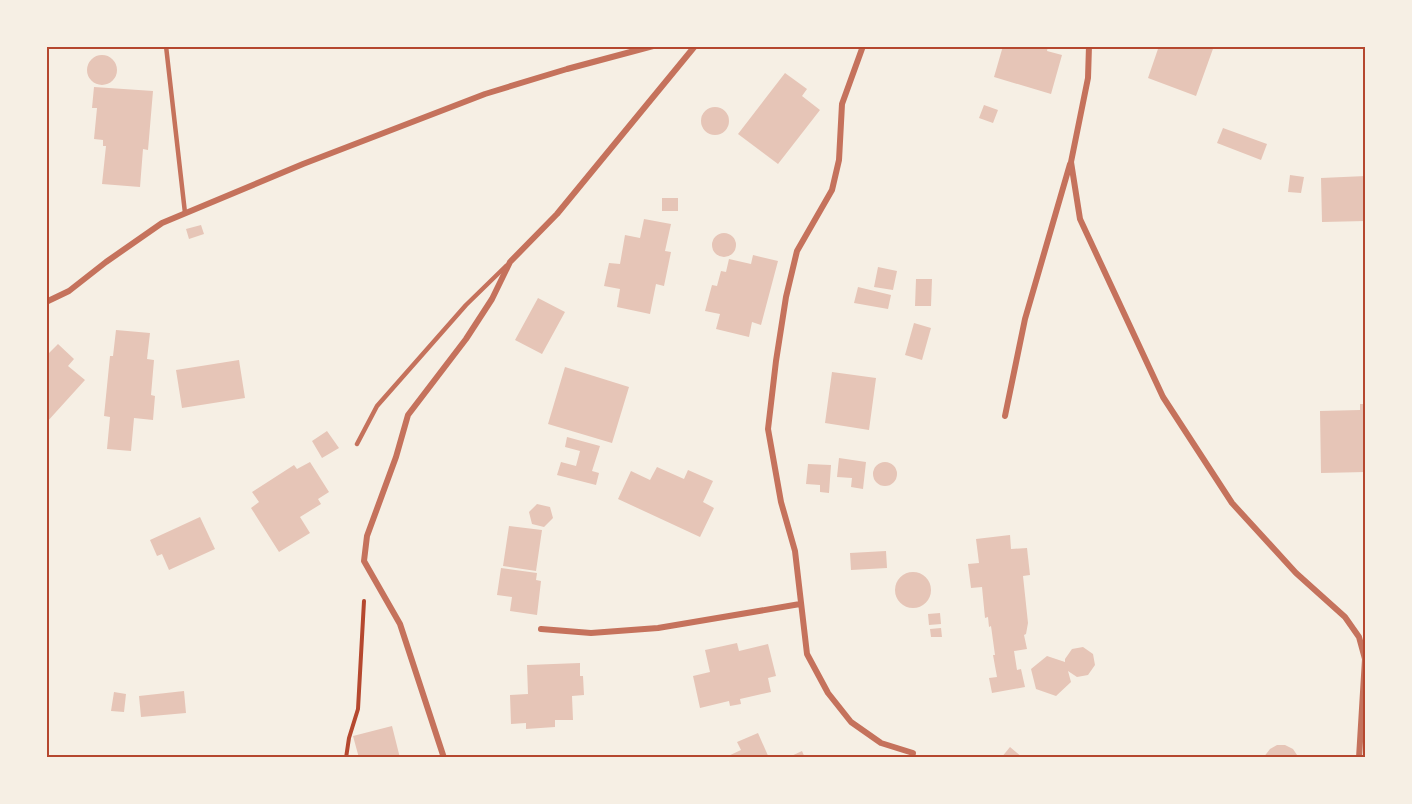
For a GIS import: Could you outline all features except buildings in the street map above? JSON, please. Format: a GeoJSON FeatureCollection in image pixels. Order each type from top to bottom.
{"type":"FeatureCollection","features":[{"type":"Feature","properties":{"kind":"street"},"geometry":{"type":"LineString","coordinates":[[46,302],[69,291],[162,223],[185,213],[303,164],[485,94],[653,46]]}},
{"type":"Feature","properties":{"kind":"street"},"geometry":{"type":"LineString","coordinates":[[444,758],[400,624],[364,561],[367,536],[396,457],[408,415],[466,339],[492,299],[510,262],[557,214],[694,46]]}},
{"type":"Feature","properties":{"kind":"street"},"geometry":{"type":"LineString","coordinates":[[863,46],[842,104],[838,160],[832,190],[798,251],[786,297],[768,429],[781,502],[795,551],[807,654],[828,693],[851,722],[881,743],[913,753],[912,758]]}},
{"type":"Feature","properties":{"kind":"street"},"geometry":{"type":"LineString","coordinates":[[1005,416],[1025,319],[1071,162],[1088,78],[1089,46]]}},
{"type":"Feature","properties":{"kind":"street"},"geometry":{"type":"LineString","coordinates":[[1071,162],[1080,219],[1163,398],[1232,503],[1296,573],[1345,617],[1359,637],[1365,659],[1359,758]]}},
{"type":"Feature","properties":{"kind":"street"},"geometry":{"type":"LineString","coordinates":[[541,629],[591,633],[658,628],[800,604]]}},
{"type":"Feature","properties":{"kind":"lane"},"geometry":{"type":"LineString","coordinates":[[166,46],[185,213]]}},
{"type":"Feature","properties":{"kind":"lane"},"geometry":{"type":"LineString","coordinates":[[357,444],[377,405],[466,305],[510,262]]}},
{"type":"Feature","properties":{"kind":"path"},"geometry":{"type":"LineString","coordinates":[[346,758],[349,738],[358,709],[362,674],[364,561]]}}]}
